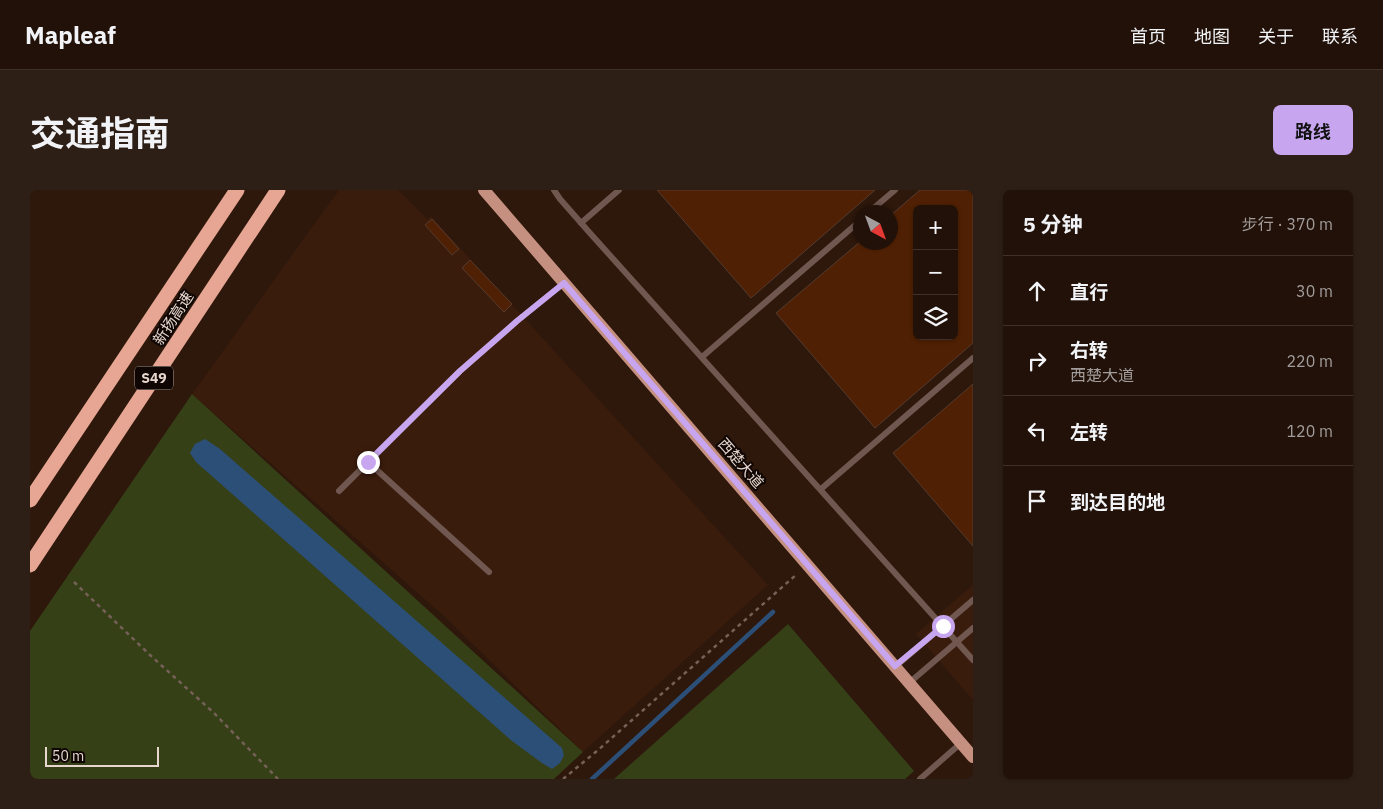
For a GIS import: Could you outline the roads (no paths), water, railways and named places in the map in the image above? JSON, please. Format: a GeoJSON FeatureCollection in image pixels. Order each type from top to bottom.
{"type":"FeatureCollection","features":[{"type":"Feature","properties":{"kind":"highway","name":"新扬高速"},"geometry":{"type":"LineString","coordinates":[[30,500],[237,190]]}},
{"type":"Feature","properties":{"kind":"highway","name":"新扬高速"},"geometry":{"type":"LineString","coordinates":[[30,565],[278,190]]}},
{"type":"Feature","properties":{"kind":"main road","name":"西楚大道"},"geometry":{"type":"LineString","coordinates":[[484,190],[973,757]]}},
{"type":"Feature","properties":{"kind":"lane"},"geometry":{"type":"LineString","coordinates":[[554,190],[581,223],[973,660]]}},
{"type":"Feature","properties":{"kind":"lane"},"geometry":{"type":"LineString","coordinates":[[581,223],[619,190]]}},
{"type":"Feature","properties":{"kind":"lane"},"geometry":{"type":"LineString","coordinates":[[877,205],[895,190]]}},
{"type":"Feature","properties":{"kind":"lane"},"geometry":{"type":"LineString","coordinates":[[702,357],[853,226]]}},
{"type":"Feature","properties":{"kind":"lane"},"geometry":{"type":"LineString","coordinates":[[339,491],[460,371],[564,283]]}},
{"type":"Feature","properties":{"kind":"lane"},"geometry":{"type":"LineString","coordinates":[[820,489],[973,358]]}},
{"type":"Feature","properties":{"kind":"lane"},"geometry":{"type":"LineString","coordinates":[[368,462],[489,572]]}},
{"type":"Feature","properties":{"kind":"lane"},"geometry":{"type":"LineString","coordinates":[[895,666],[973,600]]}},
{"type":"Feature","properties":{"kind":"lane"},"geometry":{"type":"LineString","coordinates":[[910,683],[973,628]]}},
{"type":"Feature","properties":{"kind":"lane"},"geometry":{"type":"LineString","coordinates":[[920,779],[961,743]]}},
{"type":"Feature","properties":{"kind":"water"},"geometry":{"type":"Polygon","coordinates":[[[205,439],[220,449],[562,748],[564,755],[560,763],[552,769],[512,741],[196,462],[190,453],[195,444],[205,439]]]}},
{"type":"Feature","properties":{"kind":"waterway"},"geometry":{"type":"LineString","coordinates":[[592,779],[773,612]]}}]}
